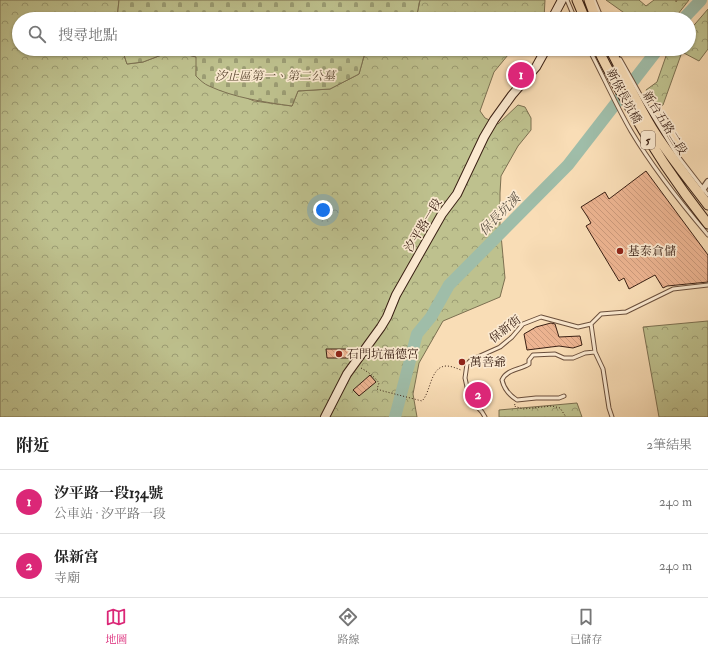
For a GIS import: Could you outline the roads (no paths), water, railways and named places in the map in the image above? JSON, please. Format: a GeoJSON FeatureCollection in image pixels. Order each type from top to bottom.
{"type":"FeatureCollection","features":[{"type":"Feature","properties":{"kind":"main road"},"geometry":{"type":"LineString","coordinates":[[577,0],[582,12]]}},
{"type":"Feature","properties":{"kind":"main road"},"geometry":{"type":"LineString","coordinates":[[589,0],[593,12]]}},
{"type":"Feature","properties":{"kind":"main road","name":"新台五路二段"},"geometry":{"type":"LineString","coordinates":[[602,56],[647,138],[683,192],[708,224]]}},
{"type":"Feature","properties":{"kind":"main road","name":"新台五路二段"},"geometry":{"type":"LineString","coordinates":[[614,56],[656,134],[708,204]]}},
{"type":"Feature","properties":{"kind":"street"},"geometry":{"type":"LineString","coordinates":[[556,12],[562,0]]}},
{"type":"Feature","properties":{"kind":"street","name":"汐平路一段"},"geometry":{"type":"LineString","coordinates":[[325,417],[347,374],[381,327],[396,295],[442,214],[457,194],[484,137],[494,120],[512,95],[536,67],[542,56]]}},
{"type":"Feature","properties":{"kind":"street"},"geometry":{"type":"LineString","coordinates":[[703,189],[708,182]]}},
{"type":"Feature","properties":{"kind":"lane"},"geometry":{"type":"LineString","coordinates":[[567,0],[572,12]]}},
{"type":"Feature","properties":{"kind":"lane"},"geometry":{"type":"LineString","coordinates":[[594,0],[599,12]]}},
{"type":"Feature","properties":{"kind":"lane","name":"新保長坑橋"},"geometry":{"type":"LineString","coordinates":[[593,56],[631,131],[657,172],[708,235]]}},
{"type":"Feature","properties":{"kind":"lane","name":"新保長坑橋"},"geometry":{"type":"LineString","coordinates":[[619,57],[677,155],[708,195]]}},
{"type":"Feature","properties":{"kind":"lane","name":"保新街"},"geometry":{"type":"LineString","coordinates":[[485,417],[473,402],[467,387],[464,378],[467,364],[471,360],[500,347],[512,338],[523,324],[541,317],[578,327],[591,324],[601,314],[626,312],[673,289],[708,285]]}},
{"type":"Feature","properties":{"kind":"lane"},"geometry":{"type":"LineString","coordinates":[[591,324],[595,352],[603,369],[609,408],[612,417]]}},
{"type":"Feature","properties":{"kind":"lane"},"geometry":{"type":"LineString","coordinates":[[564,396],[559,398],[517,400],[510,395],[504,387],[502,380],[510,371],[529,364],[529,360],[533,355],[556,354],[564,358],[573,358],[585,353],[595,352]]}},
{"type":"Feature","properties":{"kind":"waterway","name":"保長坑溪"},"geometry":{"type":"LineString","coordinates":[[690,12],[701,0]]}},
{"type":"Feature","properties":{"kind":"waterway","name":"保長坑溪"},"geometry":{"type":"LineString","coordinates":[[395,417],[417,334],[431,317],[449,285],[568,165],[653,56]]}},
{"type":"Feature","properties":{"kind":"place","name":"汐平路一段134號"},"geometry":{"type":"Point","coordinates":[521,75]}},
{"type":"Feature","properties":{"kind":"place","name":"基泰倉儲"},"geometry":{"type":"Point","coordinates":[620,251]}},
{"type":"Feature","properties":{"kind":"place","name":"石門坑福德宮"},"geometry":{"type":"Point","coordinates":[339,354]}},
{"type":"Feature","properties":{"kind":"place","name":"萬善爺"},"geometry":{"type":"Point","coordinates":[462,362]}},
{"type":"Feature","properties":{"kind":"place","name":"保新宮"},"geometry":{"type":"Point","coordinates":[478,395]}},
{"type":"Feature","properties":{"kind":"park label","name":"汐止區第一、第二公墓"},"geometry":{"type":"Point","coordinates":[275,76]}}]}
